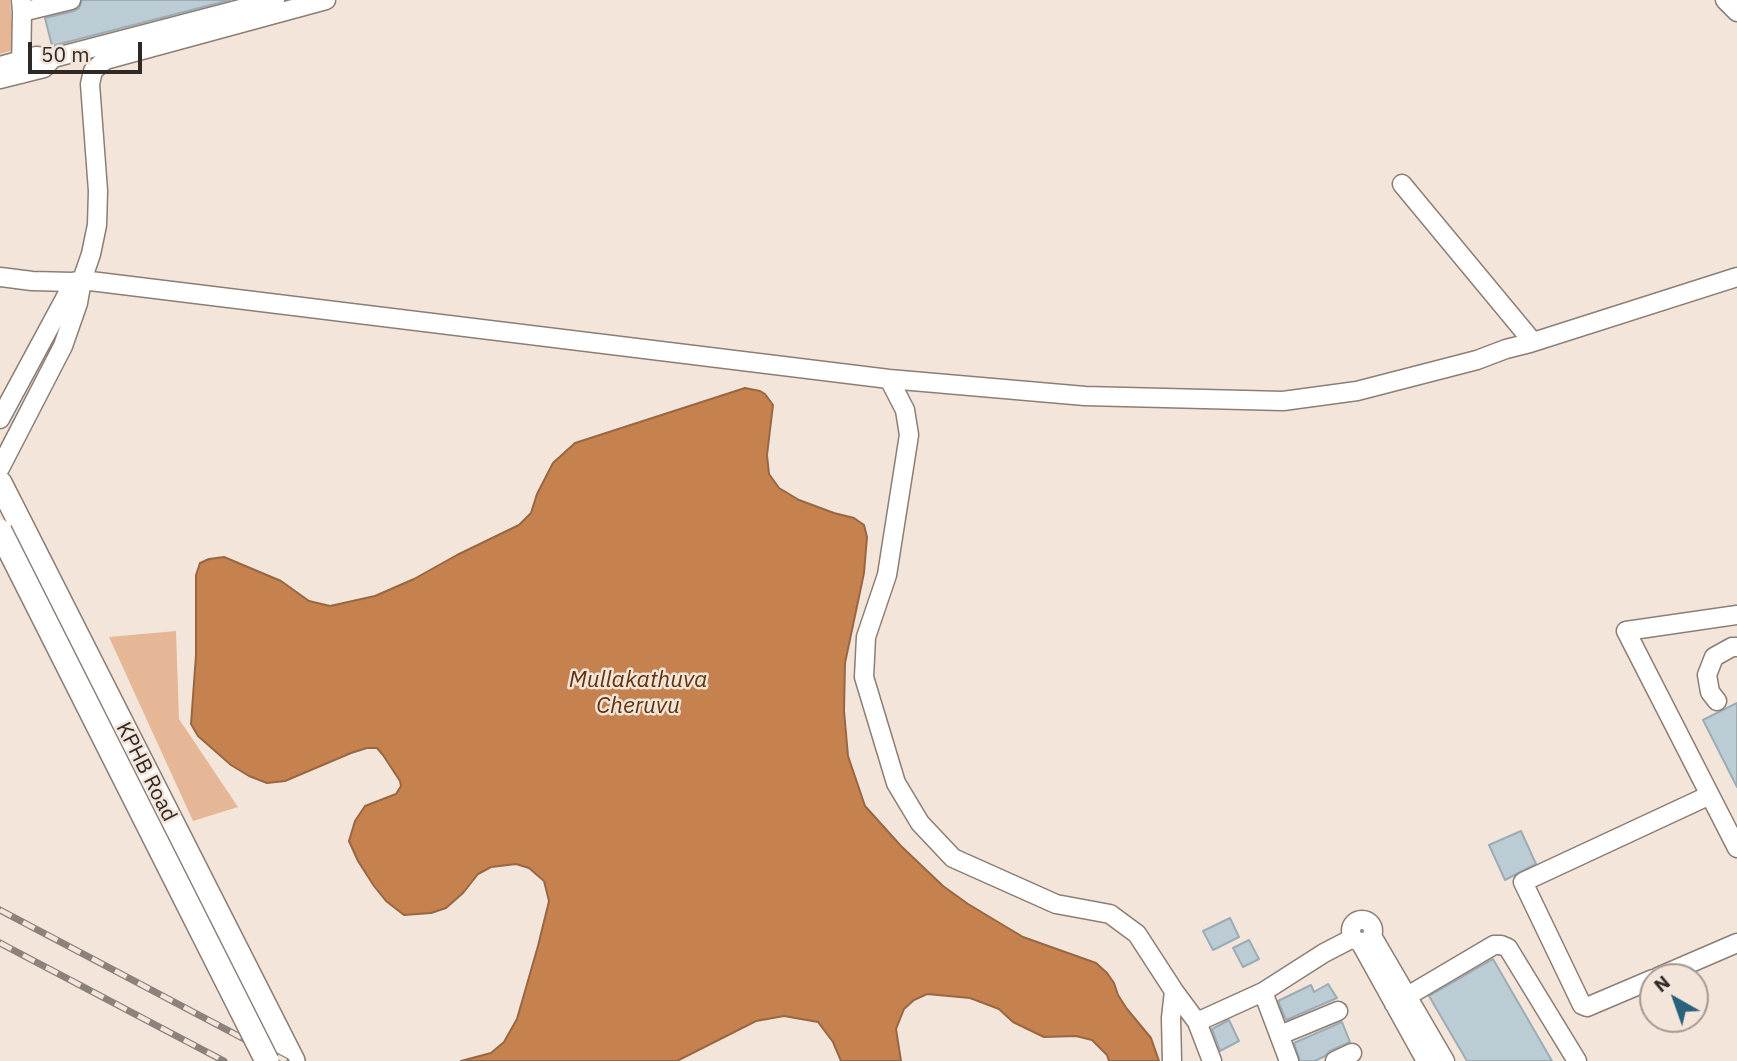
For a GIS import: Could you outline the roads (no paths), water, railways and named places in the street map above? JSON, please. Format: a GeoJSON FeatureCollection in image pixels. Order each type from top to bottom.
{"type":"FeatureCollection","features":[{"type":"Feature","properties":{"kind":"main road","name":"KPHB Road"},"geometry":{"type":"LineString","coordinates":[[0,483],[293,1061]]}},
{"type":"Feature","properties":{"kind":"main road","name":"KPHB Road"},"geometry":{"type":"LineString","coordinates":[[0,531],[267,1061]]}},
{"type":"Feature","properties":{"kind":"street"},"geometry":{"type":"LineString","coordinates":[[20,67],[22,6],[71,0]]}},
{"type":"Feature","properties":{"kind":"street"},"geometry":{"type":"LineString","coordinates":[[0,468],[63,346],[91,254],[97,226],[98,191],[90,84],[93,71],[105,60],[326,0]]}},
{"type":"Feature","properties":{"kind":"street"},"geometry":{"type":"LineString","coordinates":[[1725,0],[1737,12]]}},
{"type":"Feature","properties":{"kind":"street"},"geometry":{"type":"LineString","coordinates":[[0,79],[36,56],[52,58],[271,1]]}},
{"type":"Feature","properties":{"kind":"street"},"geometry":{"type":"LineString","coordinates":[[0,66],[20,67]]}},
{"type":"Feature","properties":{"kind":"street"},"geometry":{"type":"LineString","coordinates":[[1402,184],[1533,342]]}},
{"type":"Feature","properties":{"kind":"street"},"geometry":{"type":"LineString","coordinates":[[0,277],[32,281],[82,280],[889,379],[1085,396],[1283,401],[1357,391],[1477,360],[1737,277]]}},
{"type":"Feature","properties":{"kind":"street"},"geometry":{"type":"LineString","coordinates":[[0,419],[69,291],[82,280]]}},
{"type":"Feature","properties":{"kind":"street"},"geometry":{"type":"LineString","coordinates":[[889,379],[905,410],[909,435],[887,575],[866,636],[864,677],[896,783],[920,823],[953,858],[1056,904],[1111,914],[1137,934],[1197,1022],[1212,1061]]}},
{"type":"Feature","properties":{"kind":"street"},"geometry":{"type":"LineString","coordinates":[[0,432],[10,449]]}},
{"type":"Feature","properties":{"kind":"street"},"geometry":{"type":"LineString","coordinates":[[1737,615],[1626,631],[1737,848]]}},
{"type":"Feature","properties":{"kind":"street"},"geometry":{"type":"LineString","coordinates":[[1717,701],[1710,692],[1707,675],[1714,657],[1737,647]]}},
{"type":"Feature","properties":{"kind":"street"},"geometry":{"type":"LineString","coordinates":[[1639,985],[1587,1007],[1582,1005],[1523,882],[1710,795]]}},
{"type":"Feature","properties":{"kind":"street"},"geometry":{"type":"LineString","coordinates":[[1197,1022],[1263,992],[1324,953],[1362,939],[1400,1000],[1445,1061]]}},
{"type":"Feature","properties":{"kind":"street"},"geometry":{"type":"LineString","coordinates":[[1690,963],[1737,943]]}},
{"type":"Feature","properties":{"kind":"street"},"geometry":{"type":"LineString","coordinates":[[1400,1000],[1494,945],[1501,945],[1508,948],[1577,1061]]}},
{"type":"Feature","properties":{"kind":"street"},"geometry":{"type":"LineString","coordinates":[[1172,1061],[1171,1018],[1174,991]]}},
{"type":"Feature","properties":{"kind":"street"},"geometry":{"type":"LineString","coordinates":[[1263,992],[1289,1061]]}},
{"type":"Feature","properties":{"kind":"street"},"geometry":{"type":"LineString","coordinates":[[1400,1000],[1426,1061]]}},
{"type":"Feature","properties":{"kind":"street"},"geometry":{"type":"LineString","coordinates":[[1280,1035],[1338,1011]]}},
{"type":"Feature","properties":{"kind":"street"},"geometry":{"type":"LineString","coordinates":[[1335,1061],[1352,1054]]}},
{"type":"Feature","properties":{"kind":"water","name":"Mullakathuva Cheruvu"},"geometry":{"type":"Polygon","coordinates":[[[745,388],[765,394],[773,405],[767,455],[769,474],[779,488],[799,500],[854,518],[864,525],[867,537],[864,573],[845,663],[844,711],[848,756],[865,806],[901,846],[943,886],[968,904],[1023,937],[1096,963],[1107,973],[1127,1009],[1151,1038],[1159,1061],[1109,1061],[1107,1055],[1092,1040],[1076,1036],[1044,1037],[1013,1022],[999,1009],[970,998],[927,994],[904,1009],[896,1029],[901,1061],[841,1061],[833,1042],[818,1022],[784,1016],[756,1021],[677,1061],[461,1061],[491,1053],[504,1042],[517,1019],[549,901],[544,881],[529,868],[516,864],[491,867],[478,874],[446,908],[431,913],[404,915],[386,901],[374,886],[349,841],[355,821],[365,806],[396,794],[401,786],[377,748],[351,753],[285,781],[267,783],[231,765],[198,736],[191,724],[196,655],[196,575],[200,563],[224,557],[281,581],[309,601],[330,606],[375,596],[519,525],[531,513],[537,494],[553,463],[575,443],[745,388]]]}},
{"type":"Feature","properties":{"kind":"railway"},"geometry":{"type":"LineString","coordinates":[[0,910],[286,1061]]}},
{"type":"Feature","properties":{"kind":"railway"},"geometry":{"type":"LineString","coordinates":[[0,943],[224,1061]]}}]}
